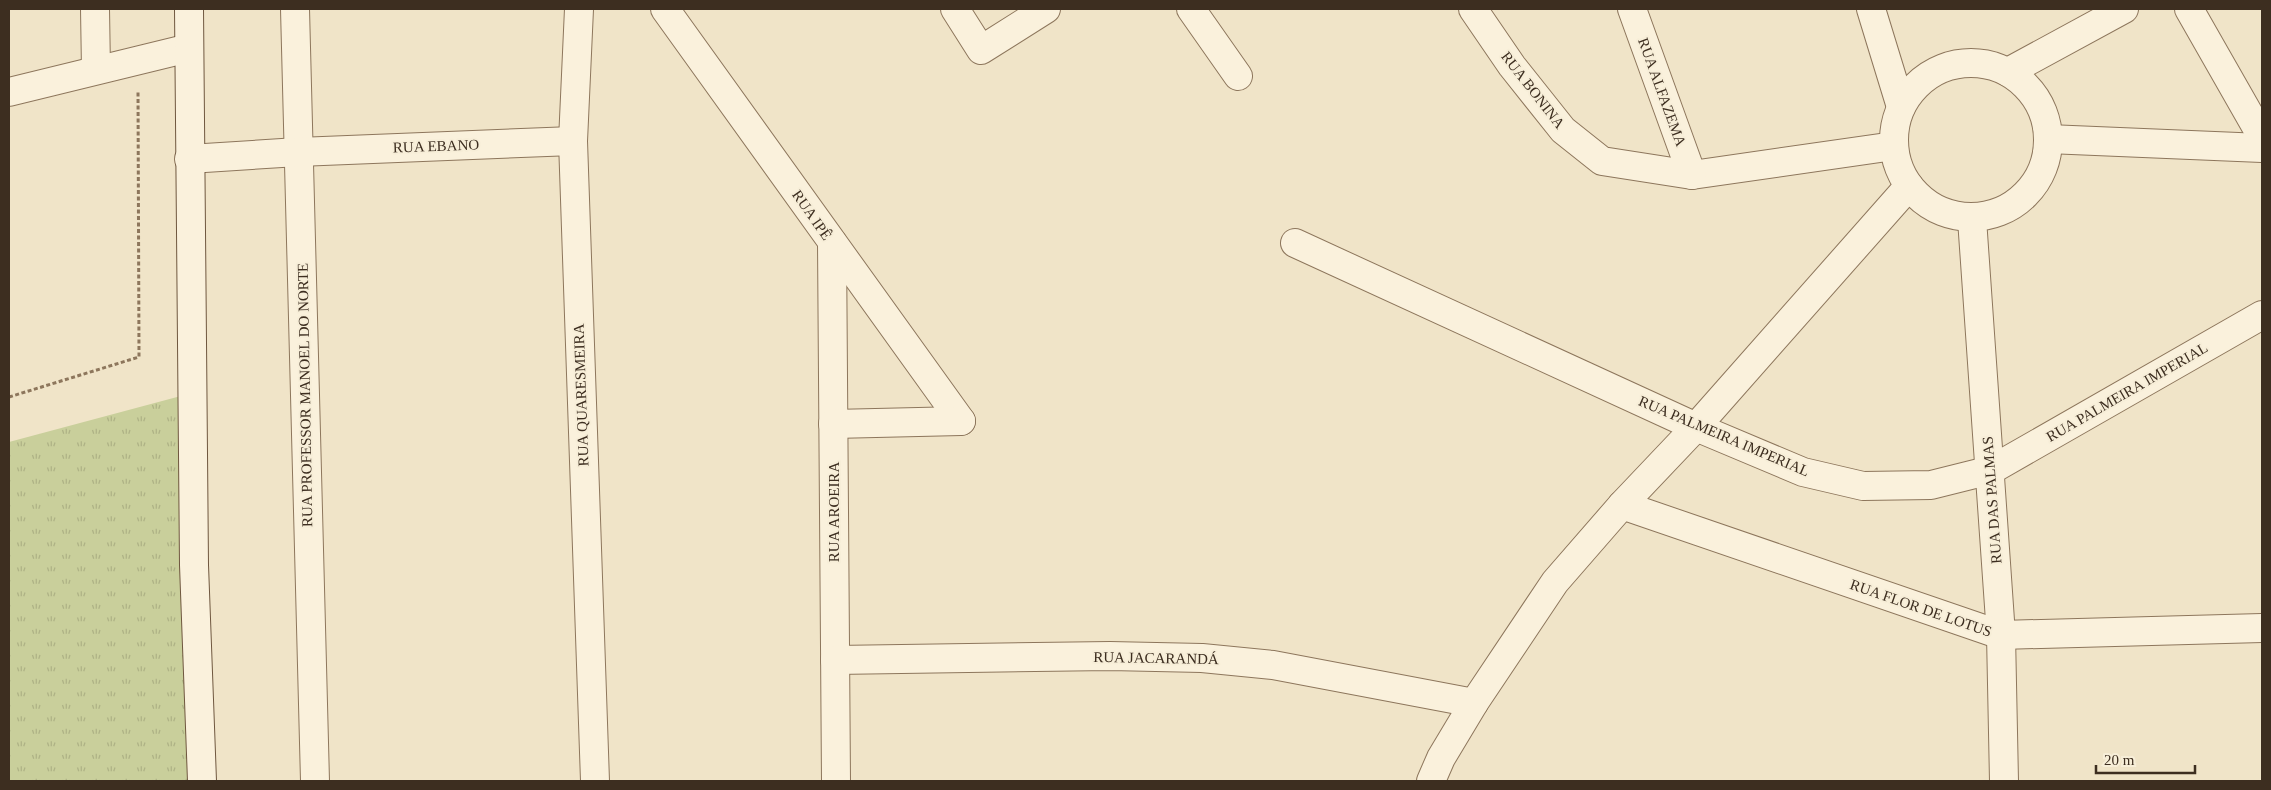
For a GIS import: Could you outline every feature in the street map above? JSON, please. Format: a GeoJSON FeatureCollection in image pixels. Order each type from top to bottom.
{"type":"FeatureCollection","features":[{"type":"Feature","properties":{"kind":"street"},"geometry":{"type":"LineString","coordinates":[[95,9],[96,70]]}},
{"type":"Feature","properties":{"kind":"street"},"geometry":{"type":"LineString","coordinates":[[189,9],[194,565],[202,781]]}},
{"type":"Feature","properties":{"kind":"street","name":"RUA PROFESSOR MANOEL DO NORTE"},"geometry":{"type":"LineString","coordinates":[[295,9],[315,781]]}},
{"type":"Feature","properties":{"kind":"street","name":"RUA IPÊ"},"geometry":{"type":"LineString","coordinates":[[665,9],[961,421],[833,424]]}},
{"type":"Feature","properties":{"kind":"street"},"geometry":{"type":"LineString","coordinates":[[955,9],[981,50],[1046,9]]}},
{"type":"Feature","properties":{"kind":"street"},"geometry":{"type":"LineString","coordinates":[[1191,9],[1238,76]]}},
{"type":"Feature","properties":{"kind":"street","name":"RUA BONINA"},"geometry":{"type":"LineString","coordinates":[[1473,9],[1512,66],[1563,130],[1602,161],[1692,175],[1894,146]]}},
{"type":"Feature","properties":{"kind":"street","name":"RUA ALFAZEMA"},"geometry":{"type":"LineString","coordinates":[[1632,9],[1692,175]]}},
{"type":"Feature","properties":{"kind":"street"},"geometry":{"type":"LineString","coordinates":[[1871,9],[1901,107]]}},
{"type":"Feature","properties":{"kind":"street"},"geometry":{"type":"LineString","coordinates":[[2008,72],[2124,9]]}},
{"type":"Feature","properties":{"kind":"street"},"geometry":{"type":"LineString","coordinates":[[2189,9],[2262,137]]}},
{"type":"Feature","properties":{"kind":"street","name":"RUA QUARESMEIRA"},"geometry":{"type":"LineString","coordinates":[[581,10],[573,141],[595,781]]}},
{"type":"Feature","properties":{"kind":"street"},"geometry":{"type":"LineString","coordinates":[[9,92],[189,48]]}},
{"type":"Feature","properties":{"kind":"street"},"geometry":{"type":"LineString","coordinates":[[1960,64],[1985,64],[2008,72],[2025,84],[2037,100],[2045,119],[2048,139],[2045,162],[2035,184],[2018,200],[1998,212],[1972,219],[1927,203],[1909,186],[1898,167],[1894,146],[1895,126],[1901,107],[1916,86],[1936,71],[1960,64]]}},
{"type":"Feature","properties":{"kind":"street"},"geometry":{"type":"LineString","coordinates":[[2048,139],[2262,148]]}},
{"type":"Feature","properties":{"kind":"street","name":"RUA EBANO"},"geometry":{"type":"LineString","coordinates":[[189,159],[298,152],[573,141]]}},
{"type":"Feature","properties":{"kind":"street"},"geometry":{"type":"LineString","coordinates":[[1431,781],[1441,758],[1474,703],[1555,582],[1622,505],[1696,427],[1909,186]]}},
{"type":"Feature","properties":{"kind":"street","name":"RUA DAS PALMAS"},"geometry":{"type":"LineString","coordinates":[[1972,219],[1991,470],[2001,636],[2004,781]]}},
{"type":"Feature","properties":{"kind":"street","name":"RUA AROEIRA"},"geometry":{"type":"LineString","coordinates":[[832,242],[836,781]]}},
{"type":"Feature","properties":{"kind":"street","name":"RUA PALMEIRA IMPERIAL"},"geometry":{"type":"LineString","coordinates":[[1295,243],[1696,427],[1803,472],[1863,486],[1932,485],[1991,470],[2262,315]]}},
{"type":"Feature","properties":{"kind":"street","name":"RUA FLOR DE LOTUS"},"geometry":{"type":"LineString","coordinates":[[1622,505],[2001,636],[2262,628]]}},
{"type":"Feature","properties":{"kind":"street","name":"RUA JACARANDÁ"},"geometry":{"type":"LineString","coordinates":[[835,660],[1110,656],[1202,658],[1273,665],[1474,703]]}},
{"type":"Feature","properties":{"kind":"path"},"geometry":{"type":"LineString","coordinates":[[9,397],[139,357],[138,60]]}},
{"type":"Feature","properties":{"kind":"green space"},"geometry":{"type":"Polygon","coordinates":[[[192,393],[202,781],[9,781],[9,442],[192,393]]]}}]}
